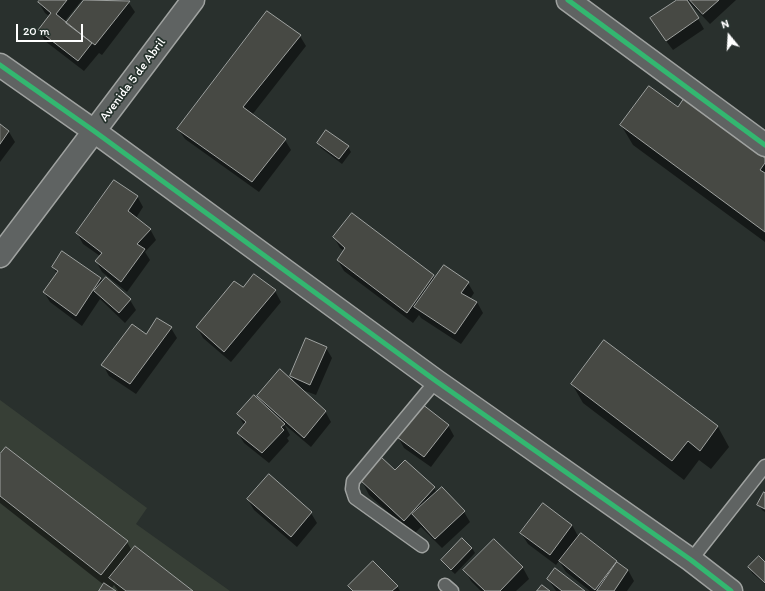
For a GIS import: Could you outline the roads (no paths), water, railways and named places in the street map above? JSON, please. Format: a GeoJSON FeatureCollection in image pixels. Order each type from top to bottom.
{"type":"FeatureCollection","features":[{"type":"Feature","properties":{"kind":"street","name":"Avenida 5 de Abril"},"geometry":{"type":"LineString","coordinates":[[0,256],[193,0]]}},
{"type":"Feature","properties":{"kind":"street"},"geometry":{"type":"LineString","coordinates":[[568,0],[765,145]]}},
{"type":"Feature","properties":{"kind":"street"},"geometry":{"type":"LineString","coordinates":[[0,65],[94,131],[436,381],[691,560],[731,591]]}},
{"type":"Feature","properties":{"kind":"lane"},"geometry":{"type":"LineString","coordinates":[[422,546],[355,498],[352,489],[354,481],[436,381]]}},
{"type":"Feature","properties":{"kind":"lane"},"geometry":{"type":"LineString","coordinates":[[691,560],[765,466]]}}]}
